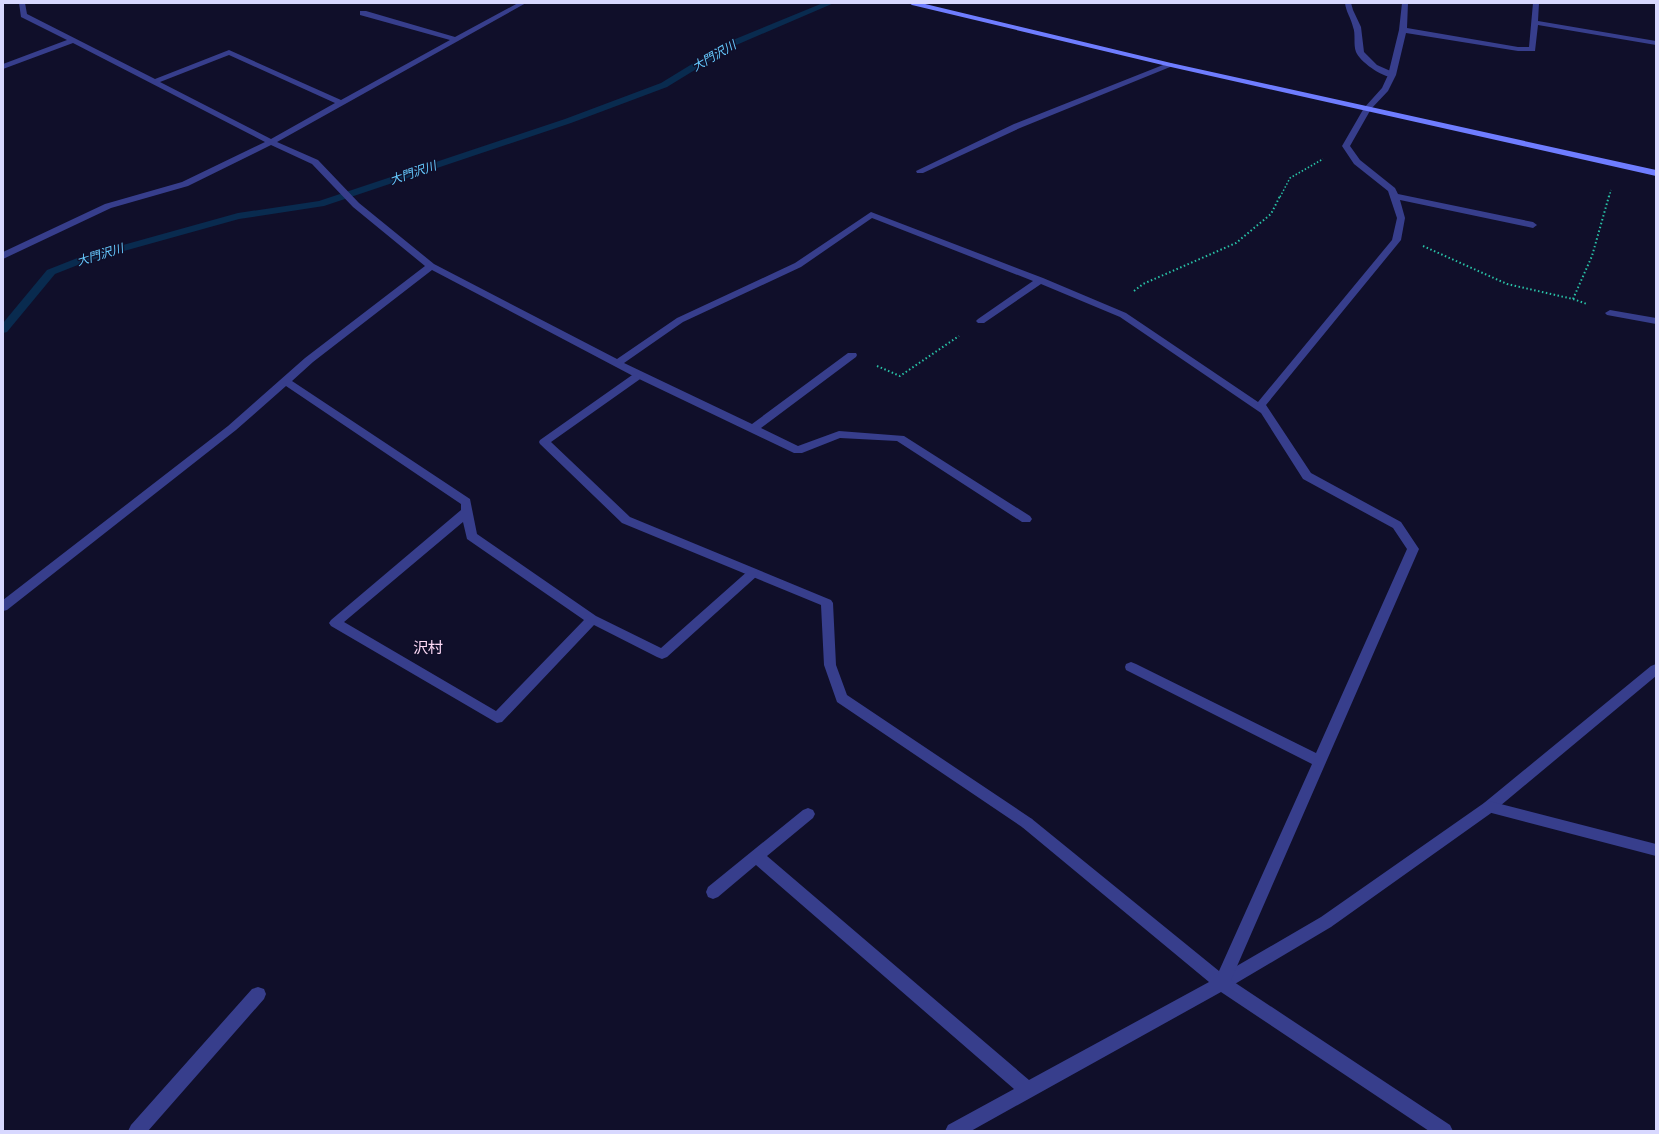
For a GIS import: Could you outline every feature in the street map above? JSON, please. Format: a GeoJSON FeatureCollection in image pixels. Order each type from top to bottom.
{"type":"FeatureCollection","features":[{"type":"Feature","properties":{"kind":"street"},"geometry":{"type":"LineString","coordinates":[[22,3],[24,15],[271,142],[315,162],[356,205],[431,266],[639,375],[798,450],[838,434],[900,438],[1026,519]]}},
{"type":"Feature","properties":{"kind":"street"},"geometry":{"type":"LineString","coordinates":[[3,256],[108,206],[185,184],[271,142],[523,3]]}},
{"type":"Feature","properties":{"kind":"street"},"geometry":{"type":"LineString","coordinates":[[912,3],[1171,65],[1656,173]]}},
{"type":"Feature","properties":{"kind":"street"},"geometry":{"type":"LineString","coordinates":[[1348,3],[1349,10],[1357,27],[1360,52],[1374,67],[1392,75]]}},
{"type":"Feature","properties":{"kind":"street"},"geometry":{"type":"LineString","coordinates":[[1222,983],[1413,549],[1397,525],[1307,476],[1261,405],[1396,240],[1401,218],[1392,190],[1357,162],[1346,146],[1368,108],[1385,89],[1392,75],[1403,30],[1405,3]]}},
{"type":"Feature","properties":{"kind":"street"},"geometry":{"type":"LineString","coordinates":[[1403,30],[1518,49],[1532,49],[1536,23],[1536,3]]}},
{"type":"Feature","properties":{"kind":"street"},"geometry":{"type":"LineString","coordinates":[[363,13],[458,40]]}},
{"type":"Feature","properties":{"kind":"street"},"geometry":{"type":"LineString","coordinates":[[1536,23],[1656,43]]}},
{"type":"Feature","properties":{"kind":"street"},"geometry":{"type":"LineString","coordinates":[[3,67],[74,40]]}},
{"type":"Feature","properties":{"kind":"street"},"geometry":{"type":"LineString","coordinates":[[154,82],[229,52],[341,104]]}},
{"type":"Feature","properties":{"kind":"street"},"geometry":{"type":"LineString","coordinates":[[920,171],[1017,126],[1171,65]]}},
{"type":"Feature","properties":{"kind":"street"},"geometry":{"type":"LineString","coordinates":[[1394,196],[1533,225]]}},
{"type":"Feature","properties":{"kind":"street"},"geometry":{"type":"LineString","coordinates":[[618,364],[680,320],[798,265],[871,215],[1040,280],[1123,315],[1265,411]]}},
{"type":"Feature","properties":{"kind":"street"},"geometry":{"type":"LineString","coordinates":[[3,607],[232,428],[309,360],[431,266]]}},
{"type":"Feature","properties":{"kind":"street"},"geometry":{"type":"LineString","coordinates":[[981,321],[1040,280]]}},
{"type":"Feature","properties":{"kind":"street"},"geometry":{"type":"LineString","coordinates":[[1610,312],[1656,321]]}},
{"type":"Feature","properties":{"kind":"street"},"geometry":{"type":"LineString","coordinates":[[753,429],[852,355]]}},
{"type":"Feature","properties":{"kind":"street"},"geometry":{"type":"LineString","coordinates":[[639,375],[544,442],[626,520],[827,603],[830,665],[842,698],[1027,822],[1222,983],[1444,1131]]}},
{"type":"Feature","properties":{"kind":"street"},"geometry":{"type":"LineString","coordinates":[[285,381],[466,502],[471,536],[592,619],[662,654],[753,572]]}},
{"type":"Feature","properties":{"kind":"street"},"geometry":{"type":"LineString","coordinates":[[467,512],[335,624],[497,718],[592,619]]}},
{"type":"Feature","properties":{"kind":"street"},"geometry":{"type":"LineString","coordinates":[[1131,667],[1320,760]]}},
{"type":"Feature","properties":{"kind":"street"},"geometry":{"type":"LineString","coordinates":[[954,1131],[1222,983],[1326,922],[1489,807],[1656,669]]}},
{"type":"Feature","properties":{"kind":"street"},"geometry":{"type":"LineString","coordinates":[[1489,807],[1656,850]]}},
{"type":"Feature","properties":{"kind":"street"},"geometry":{"type":"LineString","coordinates":[[713,892],[808,814]]}},
{"type":"Feature","properties":{"kind":"street"},"geometry":{"type":"LineString","coordinates":[[757,857],[1028,1090]]}},
{"type":"Feature","properties":{"kind":"street"},"geometry":{"type":"LineString","coordinates":[[138,1131],[258,994]]}},
{"type":"Feature","properties":{"kind":"path"},"geometry":{"type":"LineString","coordinates":[[1110,310],[1143,284],[1236,243],[1270,214],[1290,178],[1346,146]]}},
{"type":"Feature","properties":{"kind":"path"},"geometry":{"type":"LineString","coordinates":[[1573,299],[1592,256],[1617,164]]}},
{"type":"Feature","properties":{"kind":"path"},"geometry":{"type":"LineString","coordinates":[[1397,235],[1507,284],[1573,299],[1610,312]]}},
{"type":"Feature","properties":{"kind":"path"},"geometry":{"type":"LineString","coordinates":[[852,355],[900,376],[981,321]]}},
{"type":"Feature","properties":{"kind":"waterway","name":"大門沢川"},"geometry":{"type":"LineString","coordinates":[[3,330],[51,272],[84,259],[238,216],[321,204],[568,121],[664,85],[731,44],[830,3]]}},
{"type":"Feature","properties":{"kind":"district","name":"沢村"},"geometry":{"type":"Point","coordinates":[428,648]}}]}
